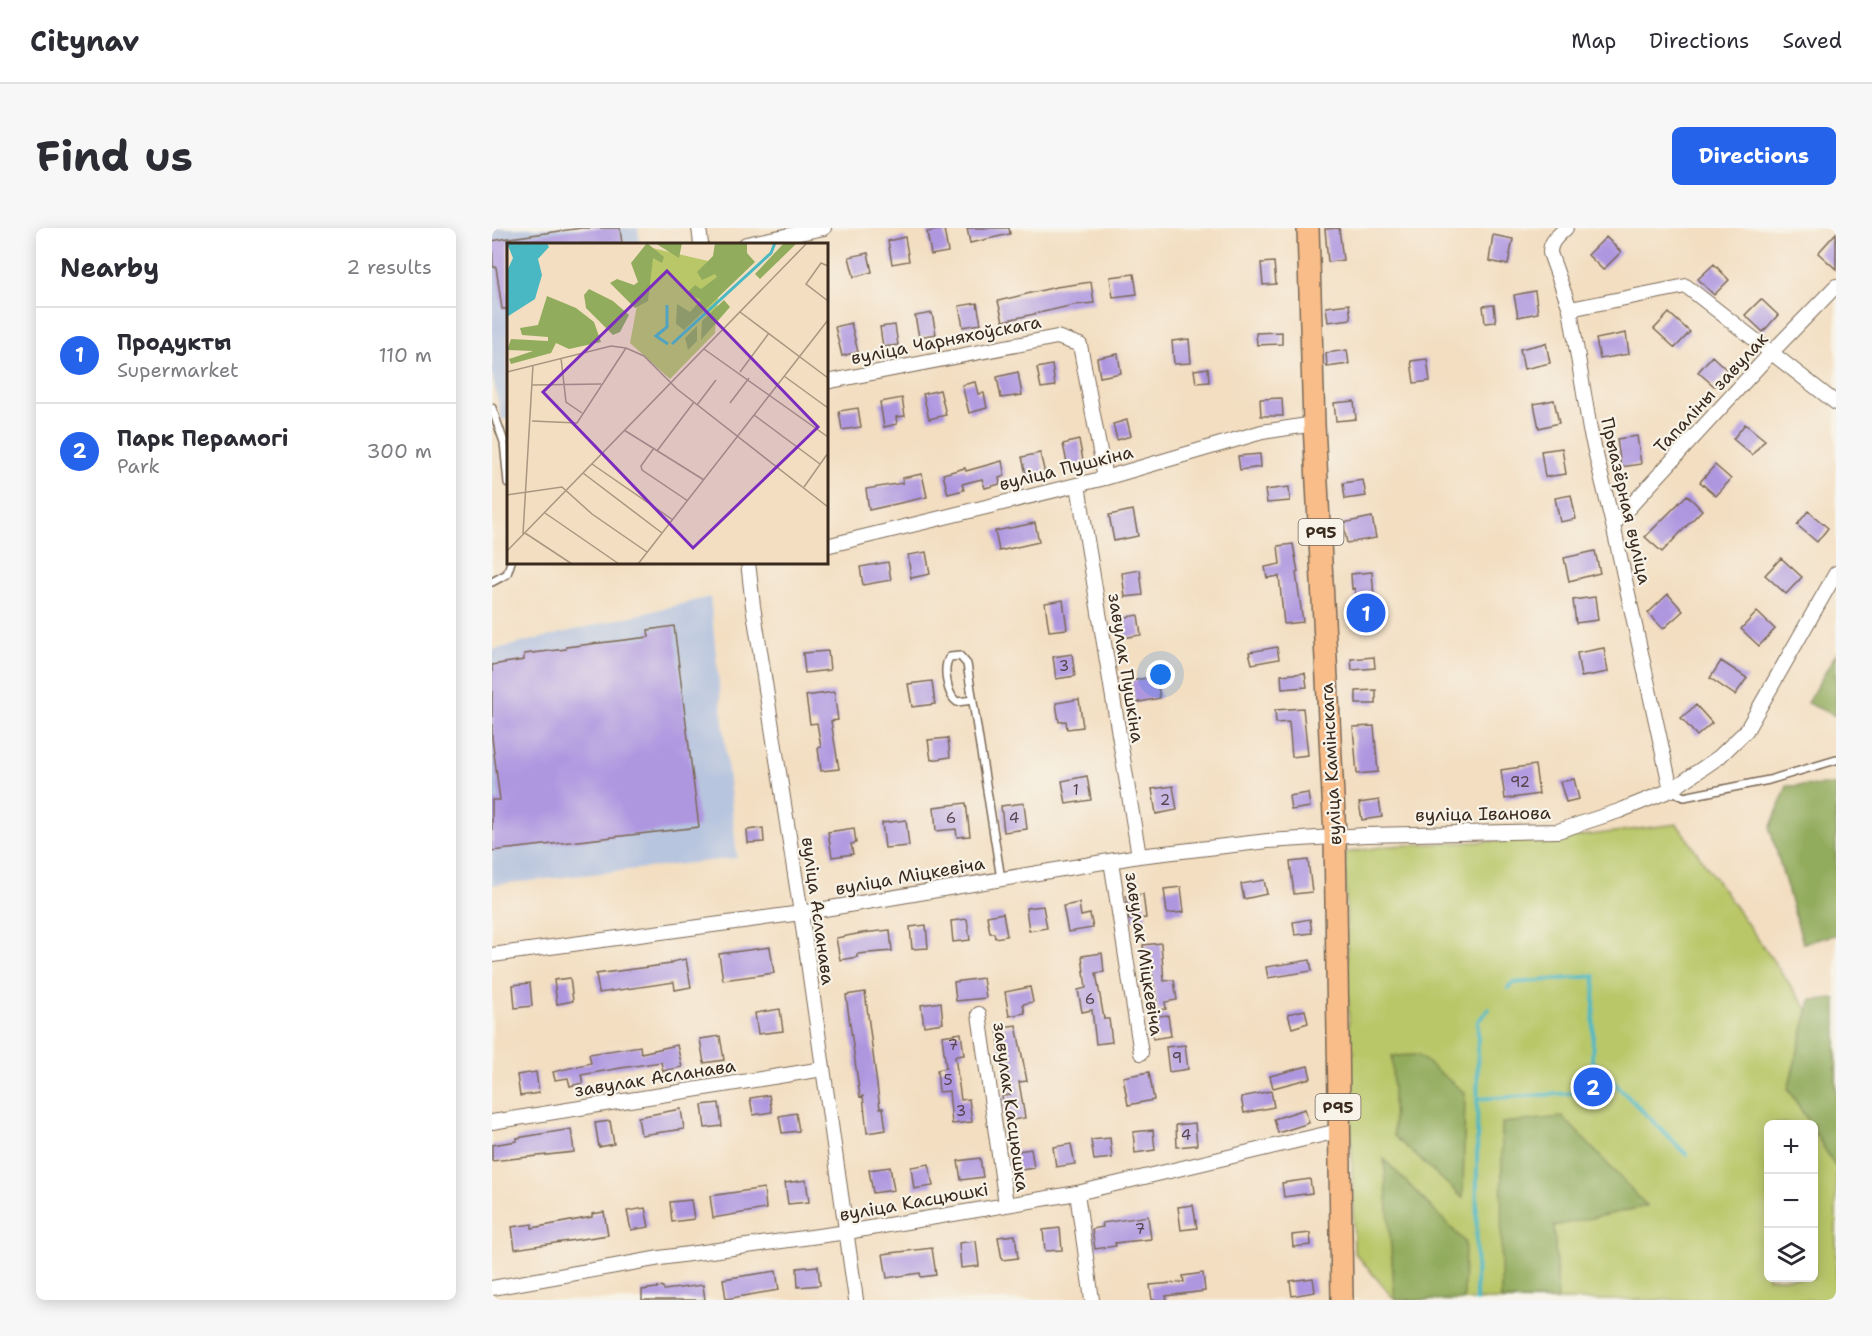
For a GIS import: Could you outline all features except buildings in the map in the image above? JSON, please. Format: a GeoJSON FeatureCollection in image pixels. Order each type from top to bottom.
{"type":"FeatureCollection","features":[{"type":"Feature","properties":{"kind":"main road","name":"вуліца Камінскага"},"geometry":{"type":"LineString","coordinates":[[1308,228],[1314,424],[1335,836],[1341,1300]]}},
{"type":"Feature","properties":{"kind":"street"},"geometry":{"type":"LineString","coordinates":[[699,228],[701,243]]}},
{"type":"Feature","properties":{"kind":"street"},"geometry":{"type":"LineString","coordinates":[[751,243],[824,228]]}},
{"type":"Feature","properties":{"kind":"street","name":"Прыазёрная вуліца"},"geometry":{"type":"LineString","coordinates":[[1566,228],[1553,240],[1550,253],[1570,309],[1590,430],[1671,790]]}},
{"type":"Feature","properties":{"kind":"street"},"geometry":{"type":"LineString","coordinates":[[1570,309],[1686,286],[1836,403]]}},
{"type":"Feature","properties":{"kind":"street","name":"Тапаліны завулак"},"geometry":{"type":"LineString","coordinates":[[1613,525],[1771,353],[1836,286]]}},
{"type":"Feature","properties":{"kind":"street","name":"вуліца Чарняхоўскага"},"geometry":{"type":"LineString","coordinates":[[828,382],[1057,337],[1080,345],[1105,478]]}},
{"type":"Feature","properties":{"kind":"street","name":"вуліца Пушкіна"},"geometry":{"type":"LineString","coordinates":[[828,546],[1105,478],[1262,432],[1314,424]]}},
{"type":"Feature","properties":{"kind":"street","name":"завулак Пушкіна"},"geometry":{"type":"LineString","coordinates":[[1078,485],[1139,856]]}},
{"type":"Feature","properties":{"kind":"street","name":"вуліца Асланава"},"geometry":{"type":"LineString","coordinates":[[752,564],[753,606],[801,913],[856,1300]]}},
{"type":"Feature","properties":{"kind":"street","name":"вуліца Іванова"},"geometry":{"type":"LineString","coordinates":[[1335,836],[1558,831],[1619,811],[1671,790],[1719,757],[1746,731],[1836,573]]}},
{"type":"Feature","properties":{"kind":"street","name":"вуліца Міцкевіча"},"geometry":{"type":"LineString","coordinates":[[492,955],[801,913],[1139,856],[1268,841],[1335,836]]}},
{"type":"Feature","properties":{"kind":"street","name":"завулак Міцкевіча"},"geometry":{"type":"LineString","coordinates":[[1111,861],[1141,1053]]}},
{"type":"Feature","properties":{"kind":"street","name":"завулак Касцюшка"},"geometry":{"type":"LineString","coordinates":[[979,1014],[1006,1204]]}},
{"type":"Feature","properties":{"kind":"street","name":"завулак Асланава"},"geometry":{"type":"LineString","coordinates":[[492,1122],[823,1069]]}},
{"type":"Feature","properties":{"kind":"street","name":"вуліца Касцюшкі"},"geometry":{"type":"LineString","coordinates":[[492,1288],[660,1258],[847,1232],[1077,1193],[1338,1131]]}},
{"type":"Feature","properties":{"kind":"street"},"geometry":{"type":"LineString","coordinates":[[1077,1193],[1092,1300]]}},
{"type":"Feature","properties":{"kind":"lane"},"geometry":{"type":"LineString","coordinates":[[492,408],[504,442],[507,473]]}},
{"type":"Feature","properties":{"kind":"lane"},"geometry":{"type":"LineString","coordinates":[[492,582],[507,574],[510,564]]}},
{"type":"Feature","properties":{"kind":"lane"},"geometry":{"type":"LineString","coordinates":[[973,700],[961,702],[953,699],[946,669],[946,661],[950,657],[960,656],[967,664],[973,700],[1001,879]]}},
{"type":"Feature","properties":{"kind":"lane"},"geometry":{"type":"LineString","coordinates":[[1671,790],[1684,797],[1769,780],[1836,760]]}},
{"type":"Feature","properties":{"kind":"shaded area"},"geometry":{"type":"Polygon","coordinates":[[[492,228],[638,228],[640,243],[507,243],[507,419],[502,420],[492,374],[492,228]]]}},
{"type":"Feature","properties":{"kind":"shaded area"},"geometry":{"type":"Polygon","coordinates":[[[710,597],[737,858],[492,885],[492,650],[710,597]]]}},
{"type":"Feature","properties":{"kind":"green space"},"geometry":{"type":"Polygon","coordinates":[[[1836,654],[1836,716],[1807,703],[1836,654]]]}},
{"type":"Feature","properties":{"kind":"green space"},"geometry":{"type":"Polygon","coordinates":[[[1836,785],[1836,935],[1803,943],[1770,829],[1787,786],[1836,785]]]}},
{"type":"Feature","properties":{"kind":"green space"},"geometry":{"type":"Polygon","coordinates":[[[1677,824],[1836,1050],[1836,1300],[1395,1300],[1354,1252],[1345,853],[1387,846],[1566,838],[1677,824]]]}},
{"type":"Feature","properties":{"kind":"green space"},"geometry":{"type":"Polygon","coordinates":[[[1836,999],[1836,1168],[1818,1138],[1818,1120],[1807,1120],[1788,1089],[1811,1000],[1836,999]]]}},
{"type":"Feature","properties":{"kind":"green space"},"geometry":{"type":"Polygon","coordinates":[[[1418,1055],[1465,1093],[1463,1198],[1394,1136],[1392,1056],[1418,1055]]]}},
{"type":"Feature","properties":{"kind":"green space"},"geometry":{"type":"Polygon","coordinates":[[[1563,1117],[1647,1206],[1554,1226],[1558,1300],[1501,1300],[1502,1123],[1563,1117]]]}},
{"type":"Feature","properties":{"kind":"green space"},"geometry":{"type":"Polygon","coordinates":[[[1384,1159],[1465,1242],[1464,1300],[1395,1300],[1384,1159]]]}},
{"type":"Feature","properties":{"kind":"waterway"},"geometry":{"type":"LineString","coordinates":[[1508,988],[1512,983],[1595,976],[1592,1061],[1686,1154]]}},
{"type":"Feature","properties":{"kind":"waterway"},"geometry":{"type":"LineString","coordinates":[[1476,1300],[1478,1021],[1489,1009]]}},
{"type":"Feature","properties":{"kind":"waterway"},"geometry":{"type":"LineString","coordinates":[[1477,1099],[1575,1093]]}},
{"type":"Feature","properties":{"kind":"place","name":"Продукты"},"geometry":{"type":"Point","coordinates":[1366,613]}},
{"type":"Feature","properties":{"kind":"place","name":"Парк Перамогі"},"geometry":{"type":"Point","coordinates":[1593,1087]}}]}
